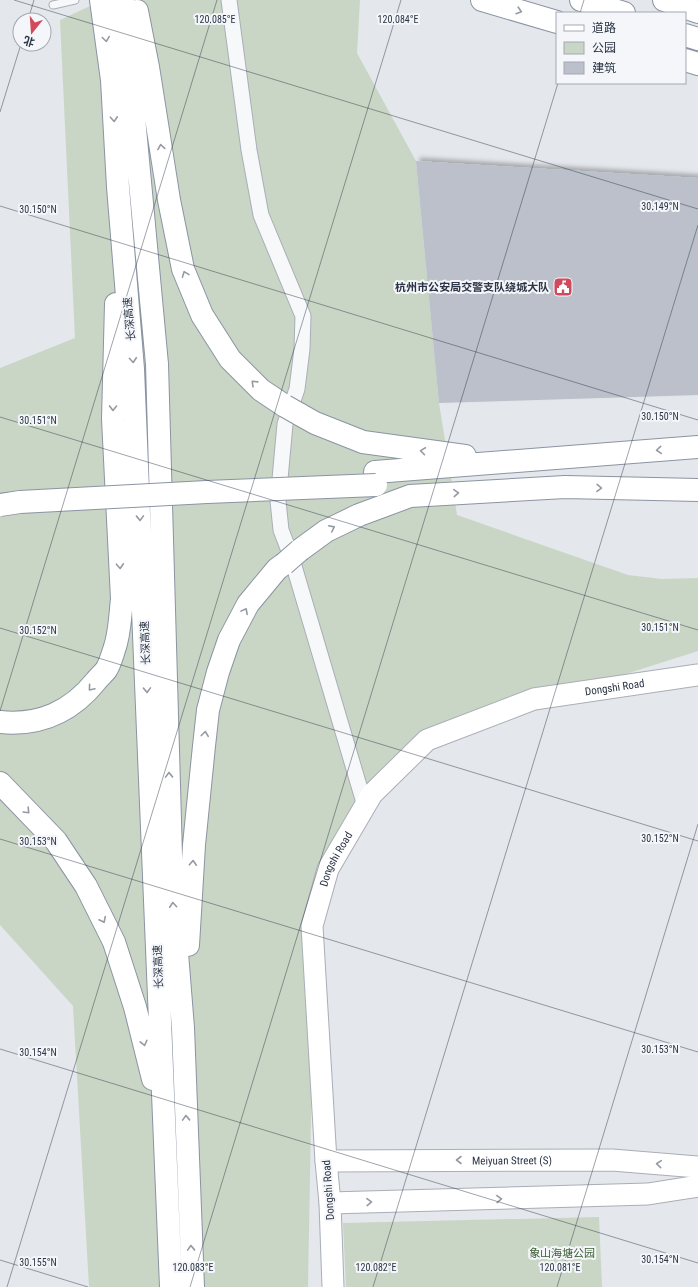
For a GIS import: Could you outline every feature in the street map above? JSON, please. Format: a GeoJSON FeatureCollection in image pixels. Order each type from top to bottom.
{"type":"FeatureCollection","features":[{"type":"Feature","properties":{"kind":"highway","name":"长深高速"},"geometry":{"type":"LineString","coordinates":[[100,0],[130,75],[118,187],[133,369],[171,1287]]}},
{"type":"Feature","properties":{"kind":"highway","name":"长深高速"},"geometry":{"type":"LineString","coordinates":[[123,0],[156,364],[172,891],[183,1028],[193,1287]]}},
{"type":"Feature","properties":{"kind":"highway"},"geometry":{"type":"LineString","coordinates":[[134,0],[130,75],[169,200],[183,269],[202,314],[230,359],[261,390],[292,410],[315,423],[363,442],[442,454],[518,462]]}},
{"type":"Feature","properties":{"kind":"highway"},"geometry":{"type":"LineString","coordinates":[[482,0],[556,22]]}},
{"type":"Feature","properties":{"kind":"highway"},"geometry":{"type":"LineString","coordinates":[[581,0],[621,12]]}},
{"type":"Feature","properties":{"kind":"highway"},"geometry":{"type":"LineString","coordinates":[[664,0],[698,12]]}},
{"type":"Feature","properties":{"kind":"highway"},"geometry":{"type":"LineString","coordinates":[[686,35],[698,40]]}},
{"type":"Feature","properties":{"kind":"highway"},"geometry":{"type":"LineString","coordinates":[[686,60],[698,64]]}},
{"type":"Feature","properties":{"kind":"highway"},"geometry":{"type":"LineString","coordinates":[[0,722],[13,723],[41,720],[64,710],[85,694],[106,670],[117,641],[120,627],[122,599],[113,419],[118,187]]}},
{"type":"Feature","properties":{"kind":"highway"},"geometry":{"type":"LineString","coordinates":[[0,505],[20,502],[200,492],[375,479],[518,462],[698,447]]}},
{"type":"Feature","properties":{"kind":"highway"},"geometry":{"type":"LineString","coordinates":[[0,493],[34,489],[460,477],[565,487],[698,490]]}},
{"type":"Feature","properties":{"kind":"highway"},"geometry":{"type":"LineString","coordinates":[[183,1028],[194,845],[208,710],[218,672],[229,640],[248,604],[278,569],[326,531],[359,515],[410,496],[565,487]]}},
{"type":"Feature","properties":{"kind":"highway"},"geometry":{"type":"LineString","coordinates":[[0,783],[56,841],[86,886],[114,942],[135,1007],[165,1123]]}},
{"type":"Feature","properties":{"kind":"street"},"geometry":{"type":"LineString","coordinates":[[229,0],[248,150],[261,215],[303,316],[302,349],[297,389],[285,424],[278,501],[281,530],[291,556],[365,806]]}},
{"type":"Feature","properties":{"kind":"street","name":"Dongshi Road"},"geometry":{"type":"LineString","coordinates":[[333,1287],[330,1203],[326,1161],[312,926],[328,869],[372,794],[427,740],[534,699],[698,675]]}},
{"type":"Feature","properties":{"kind":"street","name":"Meiyuan Street (S)"},"geometry":{"type":"LineString","coordinates":[[326,1161],[612,1160],[698,1167]]}},
{"type":"Feature","properties":{"kind":"street"},"geometry":{"type":"LineString","coordinates":[[330,1203],[648,1194],[698,1186]]}},
{"type":"Feature","properties":{"kind":"lane"},"geometry":{"type":"LineString","coordinates":[[53,5],[76,0]]}},
{"type":"Feature","properties":{"kind":"green space"},"geometry":{"type":"Polygon","coordinates":[[[103,0],[360,0],[357,53],[416,161],[439,403],[457,515],[628,575],[662,579],[698,578],[698,651],[560,695],[427,740],[365,806],[328,869],[314,952],[308,1287],[89,1287],[73,1006],[0,925],[0,368],[75,338],[60,20],[103,0]]]}},
{"type":"Feature","properties":{"kind":"green space","name":"象山海塘公园"},"geometry":{"type":"Polygon","coordinates":[[[599,1217],[602,1287],[346,1287],[343,1223],[599,1217]]]}},
{"type":"Feature","properties":{"kind":"building","name":"杭州市公安局交警支队绕城大队"},"geometry":{"type":"Polygon","coordinates":[[[416,161],[698,178],[698,395],[439,403],[416,161]]]}},
{"type":"Feature","properties":{"kind":"place","name":"杭州市公安局交警支队绕城大队"},"geometry":{"type":"Point","coordinates":[563,287]}}]}
